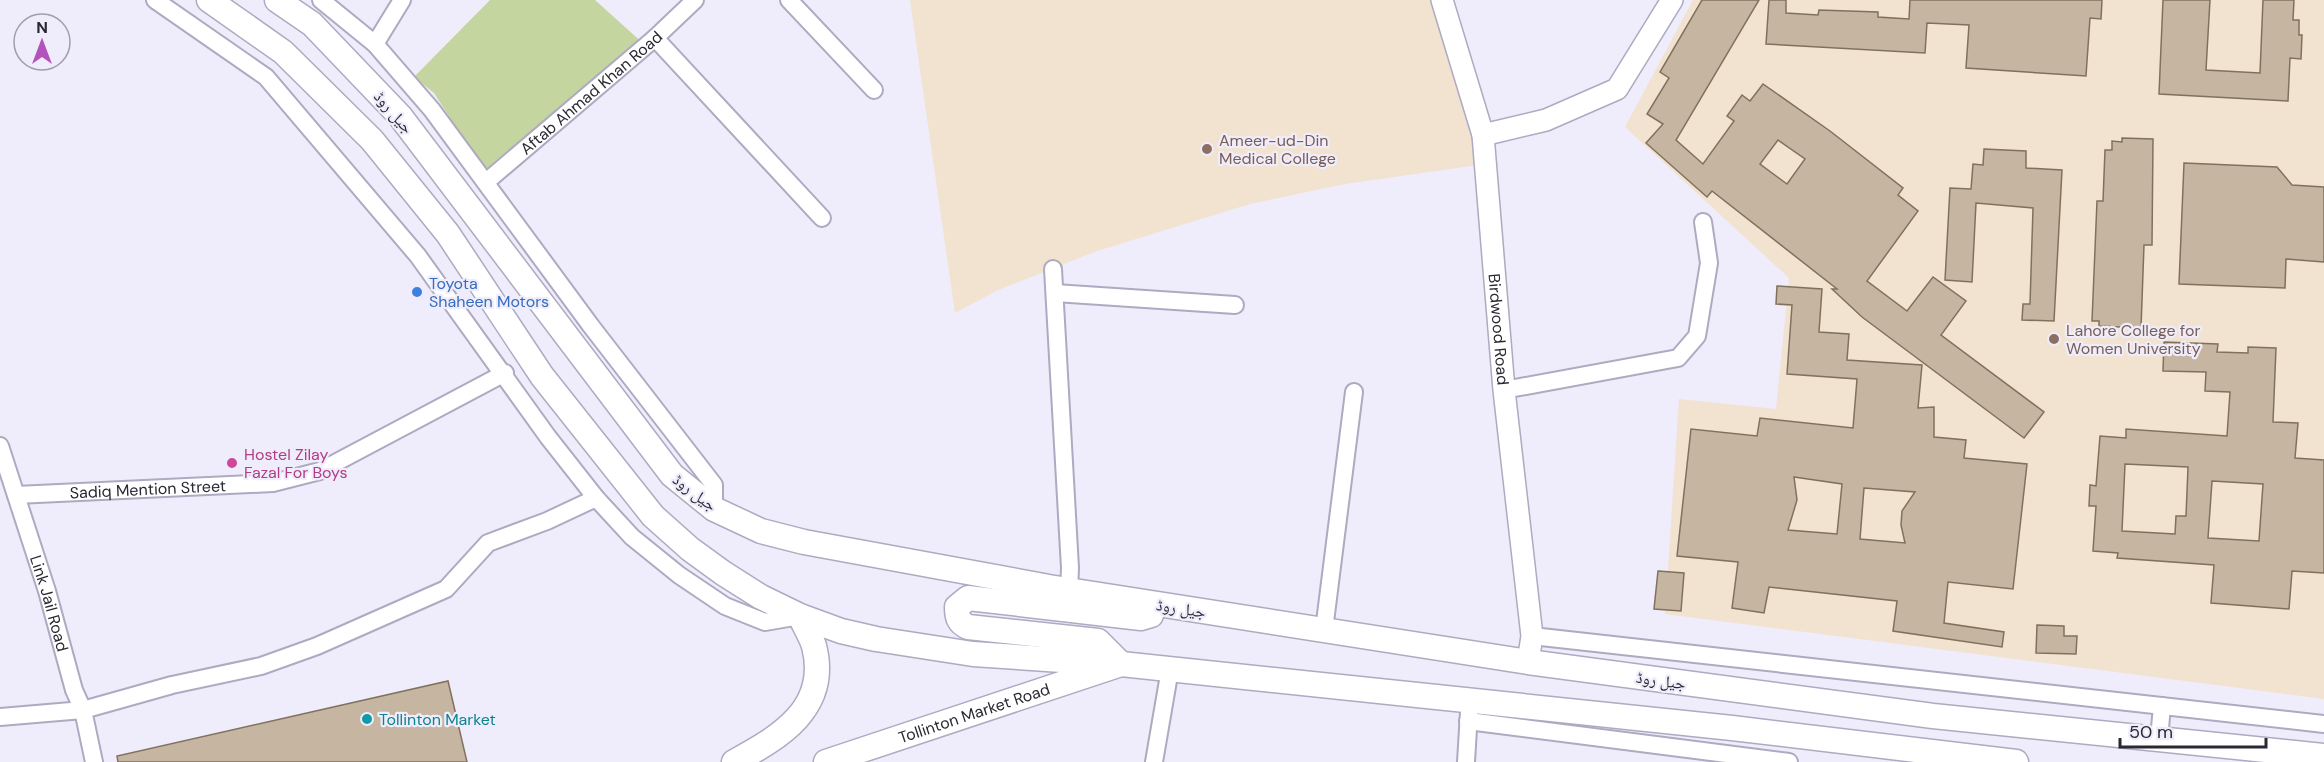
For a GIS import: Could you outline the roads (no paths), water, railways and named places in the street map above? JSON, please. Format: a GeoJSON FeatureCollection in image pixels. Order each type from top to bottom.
{"type":"FeatureCollection","features":[{"type":"Feature","properties":{"kind":"main road"},"geometry":{"type":"LineString","coordinates":[[209,0],[283,52],[372,140],[448,234],[542,376],[653,516],[690,549],[723,573],[761,597],[800,616],[841,631],[908,646],[1021,659],[1170,669],[1469,711],[1732,728],[2016,762]]}},
{"type":"Feature","properties":{"kind":"main road","name":"جیل روڈ"},"geometry":{"type":"LineString","coordinates":[[277,0],[312,24],[400,116],[672,475],[714,509],[761,531],[804,542],[1069,591],[1528,662],[1933,716],[2324,756]]}},
{"type":"Feature","properties":{"kind":"main road"},"geometry":{"type":"LineString","coordinates":[[1121,664],[1098,641],[968,627],[962,624],[957,617],[957,607],[961,602],[976,597],[1141,618],[1177,607]]}},
{"type":"Feature","properties":{"kind":"main road"},"geometry":{"type":"LineString","coordinates":[[734,762],[792,726],[806,707],[814,688],[816,669],[814,645],[800,616]]}},
{"type":"Feature","properties":{"kind":"main road","name":"Tollinton Market Road"},"geometry":{"type":"LineString","coordinates":[[826,762],[1121,664]]}},
{"type":"Feature","properties":{"kind":"street"},"geometry":{"type":"LineString","coordinates":[[155,0],[266,77],[418,256],[505,373],[548,437],[596,498],[632,537],[679,575],[725,606],[765,622],[800,616]]}},
{"type":"Feature","properties":{"kind":"street"},"geometry":{"type":"LineString","coordinates":[[321,0],[375,44],[432,110],[591,326],[714,485],[714,509]]}},
{"type":"Feature","properties":{"kind":"street"},"geometry":{"type":"LineString","coordinates":[[375,44],[402,0]]}},
{"type":"Feature","properties":{"kind":"street","name":"Aftab Ahmad Khan Road"},"geometry":{"type":"LineString","coordinates":[[486,182],[655,38],[695,0]]}},
{"type":"Feature","properties":{"kind":"street"},"geometry":{"type":"LineString","coordinates":[[789,0],[874,90]]}},
{"type":"Feature","properties":{"kind":"street","name":"Birdwood Road"},"geometry":{"type":"LineString","coordinates":[[1442,0],[1482,135],[1504,390],[1532,636],[1528,662]]}},
{"type":"Feature","properties":{"kind":"street"},"geometry":{"type":"LineString","coordinates":[[1482,135],[1546,120],[1617,89],[1672,0]]}},
{"type":"Feature","properties":{"kind":"street"},"geometry":{"type":"LineString","coordinates":[[655,38],[822,218]]}},
{"type":"Feature","properties":{"kind":"street"},"geometry":{"type":"LineString","coordinates":[[1504,390],[1678,358],[1697,336],[1708,263],[1703,222]]}},
{"type":"Feature","properties":{"kind":"street"},"geometry":{"type":"LineString","coordinates":[[1053,269],[1070,568],[1069,591]]}},
{"type":"Feature","properties":{"kind":"street"},"geometry":{"type":"LineString","coordinates":[[1054,293],[1235,305]]}},
{"type":"Feature","properties":{"kind":"street","name":"Sadiq Mention Street"},"geometry":{"type":"LineString","coordinates":[[16,495],[273,483],[292,480],[320,471],[505,373]]}},
{"type":"Feature","properties":{"kind":"street"},"geometry":{"type":"LineString","coordinates":[[1324,630],[1354,392]]}},
{"type":"Feature","properties":{"kind":"street","name":"Link Jail Road"},"geometry":{"type":"LineString","coordinates":[[0,446],[74,690],[83,710],[94,762]]}},
{"type":"Feature","properties":{"kind":"street"},"geometry":{"type":"LineString","coordinates":[[0,717],[83,710],[172,685],[261,666],[317,646],[446,589],[488,543],[547,521],[596,498]]}},
{"type":"Feature","properties":{"kind":"street"},"geometry":{"type":"LineString","coordinates":[[1532,636],[2324,724]]}},
{"type":"Feature","properties":{"kind":"street"},"geometry":{"type":"LineString","coordinates":[[1154,762],[1170,669]]}},
{"type":"Feature","properties":{"kind":"street"},"geometry":{"type":"LineString","coordinates":[[2159,739],[2162,706]]}},
{"type":"Feature","properties":{"kind":"street"},"geometry":{"type":"LineString","coordinates":[[1466,762],[1469,711],[1741,759],[1789,762]]}},
{"type":"Feature","properties":{"kind":"place","name":"Ameer-ud-Din Medical College"},"geometry":{"type":"Point","coordinates":[1207,149]}},
{"type":"Feature","properties":{"kind":"place","name":"Toyota Shaheen Motors"},"geometry":{"type":"Point","coordinates":[417,292]}},
{"type":"Feature","properties":{"kind":"place","name":"Lahore College for Women University"},"geometry":{"type":"Point","coordinates":[2054,339]}},
{"type":"Feature","properties":{"kind":"place","name":"Hostel Zilay Fazal For Boys"},"geometry":{"type":"Point","coordinates":[232,463]}},
{"type":"Feature","properties":{"kind":"place","name":"Tollinton Market"},"geometry":{"type":"Point","coordinates":[367,719]}}]}
